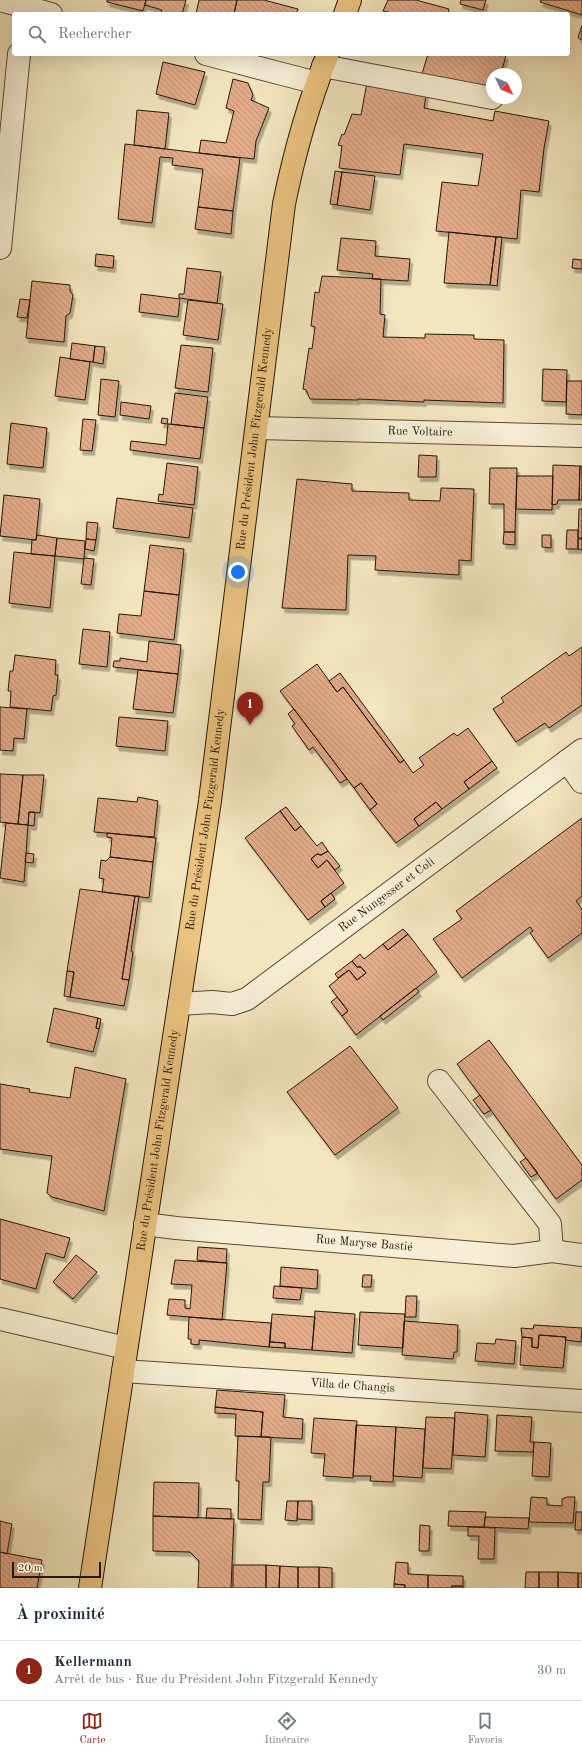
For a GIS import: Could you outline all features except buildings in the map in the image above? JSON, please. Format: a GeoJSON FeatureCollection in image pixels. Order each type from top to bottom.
{"type":"FeatureCollection","features":[{"type":"Feature","properties":{"kind":"main road"},"geometry":{"type":"LineString","coordinates":[[345,12],[350,0]]}},
{"type":"Feature","properties":{"kind":"main road","name":"Rue du Président John Fitzgerald Kennedy"},"geometry":{"type":"LineString","coordinates":[[90,1588],[210,801],[284,204],[292,162],[307,108],[323,68]]}},
{"type":"Feature","properties":{"kind":"street"},"geometry":{"type":"LineString","coordinates":[[0,0],[26,11]]}},
{"type":"Feature","properties":{"kind":"street"},"geometry":{"type":"LineString","coordinates":[[0,239],[19,56]]}},
{"type":"Feature","properties":{"kind":"street"},"geometry":{"type":"LineString","coordinates":[[223,56],[323,68],[486,97]]}},
{"type":"Feature","properties":{"kind":"street","name":"Rue Voltaire"},"geometry":{"type":"LineString","coordinates":[[257,428],[582,436]]}},
{"type":"Feature","properties":{"kind":"street"},"geometry":{"type":"LineString","coordinates":[[574,756],[582,782]]}},
{"type":"Feature","properties":{"kind":"street","name":"Rue Nungesser et Coli"},"geometry":{"type":"LineString","coordinates":[[179,1004],[212,1002],[232,1004],[248,999],[574,756]]}},
{"type":"Feature","properties":{"kind":"street"},"geometry":{"type":"LineString","coordinates":[[439,1081],[550,1224],[552,1251]]}},
{"type":"Feature","properties":{"kind":"street","name":"Rue Maryse Bastié"},"geometry":{"type":"LineString","coordinates":[[145,1224],[176,1228],[514,1256],[552,1251],[582,1255]]}},
{"type":"Feature","properties":{"kind":"street"},"geometry":{"type":"LineString","coordinates":[[0,1319],[126,1348]]}},
{"type":"Feature","properties":{"kind":"street","name":"Villa de Changis"},"geometry":{"type":"LineString","coordinates":[[123,1371],[582,1401]]}},
{"type":"Feature","properties":{"kind":"place","name":"Kellermann"},"geometry":{"type":"Point","coordinates":[250,725]}}]}
